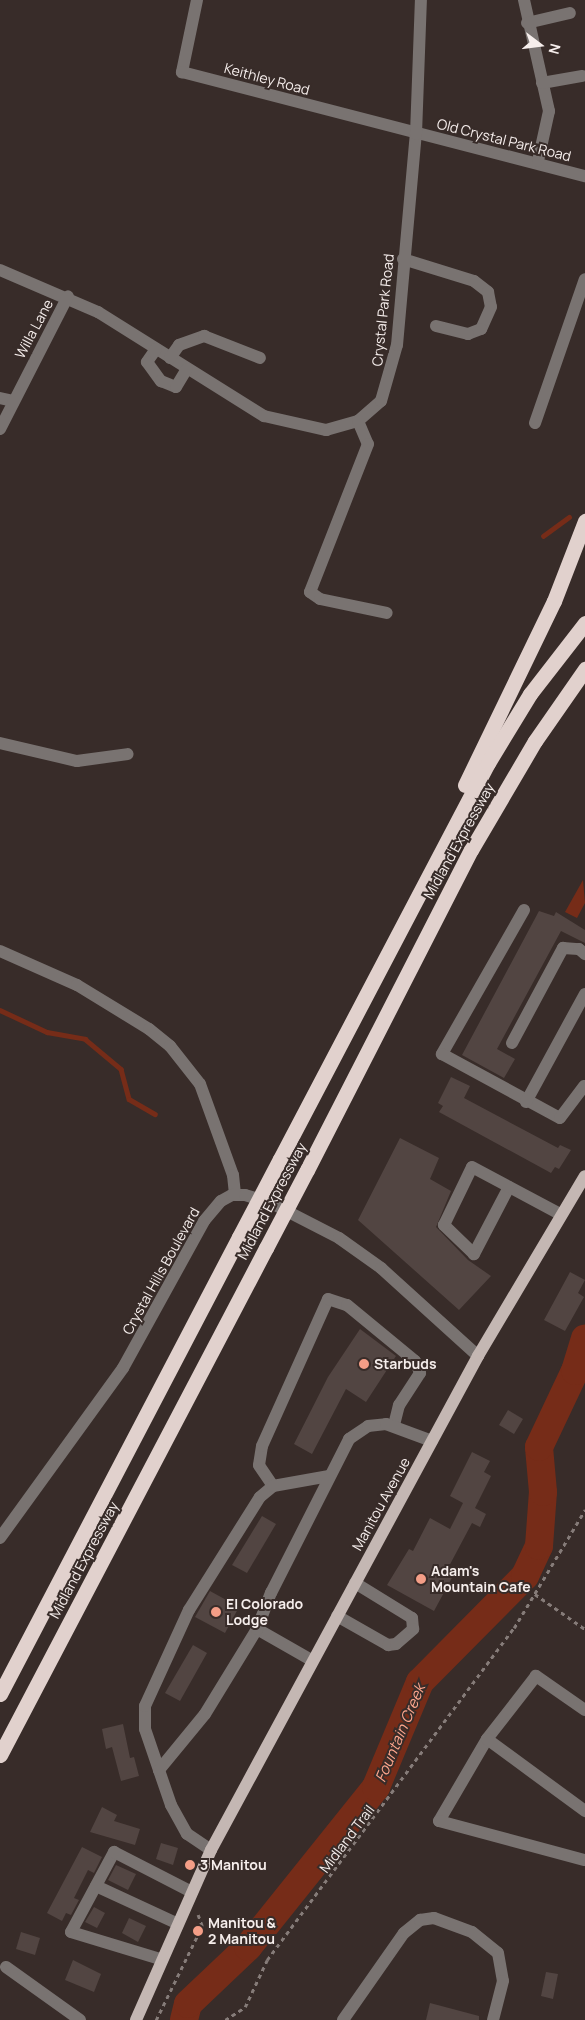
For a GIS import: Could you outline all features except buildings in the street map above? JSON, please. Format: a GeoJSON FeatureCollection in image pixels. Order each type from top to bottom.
{"type":"FeatureCollection","features":[{"type":"Feature","properties":{"kind":"highway"},"geometry":{"type":"LineString","coordinates":[[394,937],[540,631],[585,521]]}},
{"type":"Feature","properties":{"kind":"highway","name":"Midland Expressway"},"geometry":{"type":"LineString","coordinates":[[0,1694],[394,937],[488,762],[530,694],[585,623]]}},
{"type":"Feature","properties":{"kind":"highway","name":"Midland Expressway"},"geometry":{"type":"LineString","coordinates":[[0,1756],[307,1170],[471,850],[540,733],[585,669]]}},
{"type":"Feature","properties":{"kind":"main road","name":"Manitou Avenue"},"geometry":{"type":"LineString","coordinates":[[136,2020],[190,1891],[211,1850],[478,1356],[560,1214],[585,1176]]}},
{"type":"Feature","properties":{"kind":"street","name":"Keithley Road"},"geometry":{"type":"LineString","coordinates":[[197,0],[182,72],[416,134]]}},
{"type":"Feature","properties":{"kind":"street","name":"Crystal Park Road"},"geometry":{"type":"LineString","coordinates":[[0,270],[68,296],[248,407],[282,422],[326,430],[358,421],[375,407],[388,386],[397,345],[403,259],[416,134],[421,0]]}},
{"type":"Feature","properties":{"kind":"street"},"geometry":{"type":"LineString","coordinates":[[524,0],[527,23],[549,111],[538,161]]}},
{"type":"Feature","properties":{"kind":"street"},"geometry":{"type":"LineString","coordinates":[[527,23],[570,13]]}},
{"type":"Feature","properties":{"kind":"street"},"geometry":{"type":"LineString","coordinates":[[542,83],[582,76]]}},
{"type":"Feature","properties":{"kind":"street","name":"Old Crystal Park Road"},"geometry":{"type":"LineString","coordinates":[[416,134],[538,161],[585,176]]}},
{"type":"Feature","properties":{"kind":"street"},"geometry":{"type":"LineString","coordinates":[[403,259],[474,281],[488,292],[491,306],[481,329],[468,334],[436,326]]}},
{"type":"Feature","properties":{"kind":"street"},"geometry":{"type":"LineString","coordinates":[[535,423],[585,279]]}},
{"type":"Feature","properties":{"kind":"street","name":"Willa Lane"},"geometry":{"type":"LineString","coordinates":[[0,429],[68,296]]}},
{"type":"Feature","properties":{"kind":"street"},"geometry":{"type":"LineString","coordinates":[[170,358],[180,345],[204,336],[260,358]]}},
{"type":"Feature","properties":{"kind":"street"},"geometry":{"type":"LineString","coordinates":[[156,349],[147,362],[161,381],[176,387],[187,369]]}},
{"type":"Feature","properties":{"kind":"street"},"geometry":{"type":"LineString","coordinates":[[0,398],[13,401]]}},
{"type":"Feature","properties":{"kind":"street"},"geometry":{"type":"LineString","coordinates":[[358,421],[368,444],[310,592],[320,599],[387,613]]}},
{"type":"Feature","properties":{"kind":"street"},"geometry":{"type":"LineString","coordinates":[[0,743],[77,761],[128,754]]}},
{"type":"Feature","properties":{"kind":"street"},"geometry":{"type":"LineString","coordinates":[[524,910],[442,1054],[526,1102],[560,1118],[585,1086]]}},
{"type":"Feature","properties":{"kind":"street"},"geometry":{"type":"LineString","coordinates":[[512,1043],[563,948],[579,949],[585,954]]}},
{"type":"Feature","properties":{"kind":"street"},"geometry":{"type":"LineString","coordinates":[[0,951],[77,985],[149,1029],[170,1046],[204,1093],[233,1175],[234,1195],[271,1203],[339,1238],[381,1268],[478,1356]]}},
{"type":"Feature","properties":{"kind":"street"},"geometry":{"type":"LineString","coordinates":[[526,1102],[585,994]]}},
{"type":"Feature","properties":{"kind":"street"},"geometry":{"type":"LineString","coordinates":[[510,1187],[474,1254],[444,1225],[472,1167],[510,1187],[560,1214]]}},
{"type":"Feature","properties":{"kind":"street","name":"Crystal Hills Boulevard"},"geometry":{"type":"LineString","coordinates":[[0,1538],[123,1368],[204,1221],[221,1201],[234,1195]]}},
{"type":"Feature","properties":{"kind":"street"},"geometry":{"type":"LineString","coordinates":[[273,1486],[260,1465],[262,1446],[328,1299],[347,1304],[415,1361],[420,1373],[399,1405],[394,1425]]}},
{"type":"Feature","properties":{"kind":"street"},"geometry":{"type":"LineString","coordinates":[[159,1770],[201,1720],[257,1629],[344,1448],[360,1430],[378,1424],[394,1425],[432,1441]]}},
{"type":"Feature","properties":{"kind":"street"},"geometry":{"type":"LineString","coordinates":[[211,1850],[188,1834],[171,1805],[144,1724],[148,1697],[198,1595],[255,1504],[273,1486],[329,1476]]}},
{"type":"Feature","properties":{"kind":"street"},"geometry":{"type":"LineString","coordinates":[[337,1616],[388,1645],[396,1644],[413,1629],[412,1618],[355,1583]]}},
{"type":"Feature","properties":{"kind":"street"},"geometry":{"type":"LineString","coordinates":[[257,1629],[312,1661]]}},
{"type":"Feature","properties":{"kind":"street"},"geometry":{"type":"LineString","coordinates":[[585,1710],[536,1676],[487,1739],[439,1820],[585,1860]]}},
{"type":"Feature","properties":{"kind":"street"},"geometry":{"type":"LineString","coordinates":[[487,1739],[585,1811]]}},
{"type":"Feature","properties":{"kind":"street"},"geometry":{"type":"LineString","coordinates":[[160,1959],[71,1932],[114,1852],[190,1891]]}},
{"type":"Feature","properties":{"kind":"street"},"geometry":{"type":"LineString","coordinates":[[96,1886],[176,1923]]}},
{"type":"Feature","properties":{"kind":"street"},"geometry":{"type":"LineString","coordinates":[[343,2020],[404,1933],[420,1920],[434,1918],[472,1932],[498,1953],[504,1981],[493,2020]]}},
{"type":"Feature","properties":{"kind":"street"},"geometry":{"type":"LineString","coordinates":[[6,1967],[80,2020]]}},
{"type":"Feature","properties":{"kind":"path","name":"Midland Trail"},"geometry":{"type":"LineString","coordinates":[[226,2020],[245,2008],[267,1960],[476,1681],[535,1594],[585,1510]]}},
{"type":"Feature","properties":{"kind":"path"},"geometry":{"type":"LineString","coordinates":[[535,1594],[585,1629]]}},
{"type":"Feature","properties":{"kind":"path"},"geometry":{"type":"LineString","coordinates":[[156,2020],[202,1926],[198,1915]]}},
{"type":"Feature","properties":{"kind":"shaded area"},"geometry":{"type":"Polygon","coordinates":[[[583,880],[585,903],[577,918],[565,912],[583,880]]]}},
{"type":"Feature","properties":{"kind":"waterway"},"geometry":{"type":"LineString","coordinates":[[543,536],[569,517]]}},
{"type":"Feature","properties":{"kind":"waterway"},"geometry":{"type":"LineString","coordinates":[[0,1010],[47,1032],[85,1039],[121,1069],[129,1099],[155,1114]]}},
{"type":"Feature","properties":{"kind":"waterway","name":"Fountain Creek"},"geometry":{"type":"LineString","coordinates":[[184,2020],[188,2004],[248,1947],[376,1787],[420,1682],[525,1576],[539,1546],[543,1492],[539,1447],[575,1371],[585,1339]]}},
{"type":"Feature","properties":{"kind":"place","name":"Starbuds"},"geometry":{"type":"Point","coordinates":[364,1364]}},
{"type":"Feature","properties":{"kind":"place","name":"Adam's Mountain Cafe"},"geometry":{"type":"Point","coordinates":[421,1579]}},
{"type":"Feature","properties":{"kind":"place","name":"El Colorado Lodge"},"geometry":{"type":"Point","coordinates":[216,1612]}},
{"type":"Feature","properties":{"kind":"place","name":"3 Manitou"},"geometry":{"type":"Point","coordinates":[190,1865]}},
{"type":"Feature","properties":{"kind":"place","name":"Manitou & 2 Manitou"},"geometry":{"type":"Point","coordinates":[198,1931]}}]}
